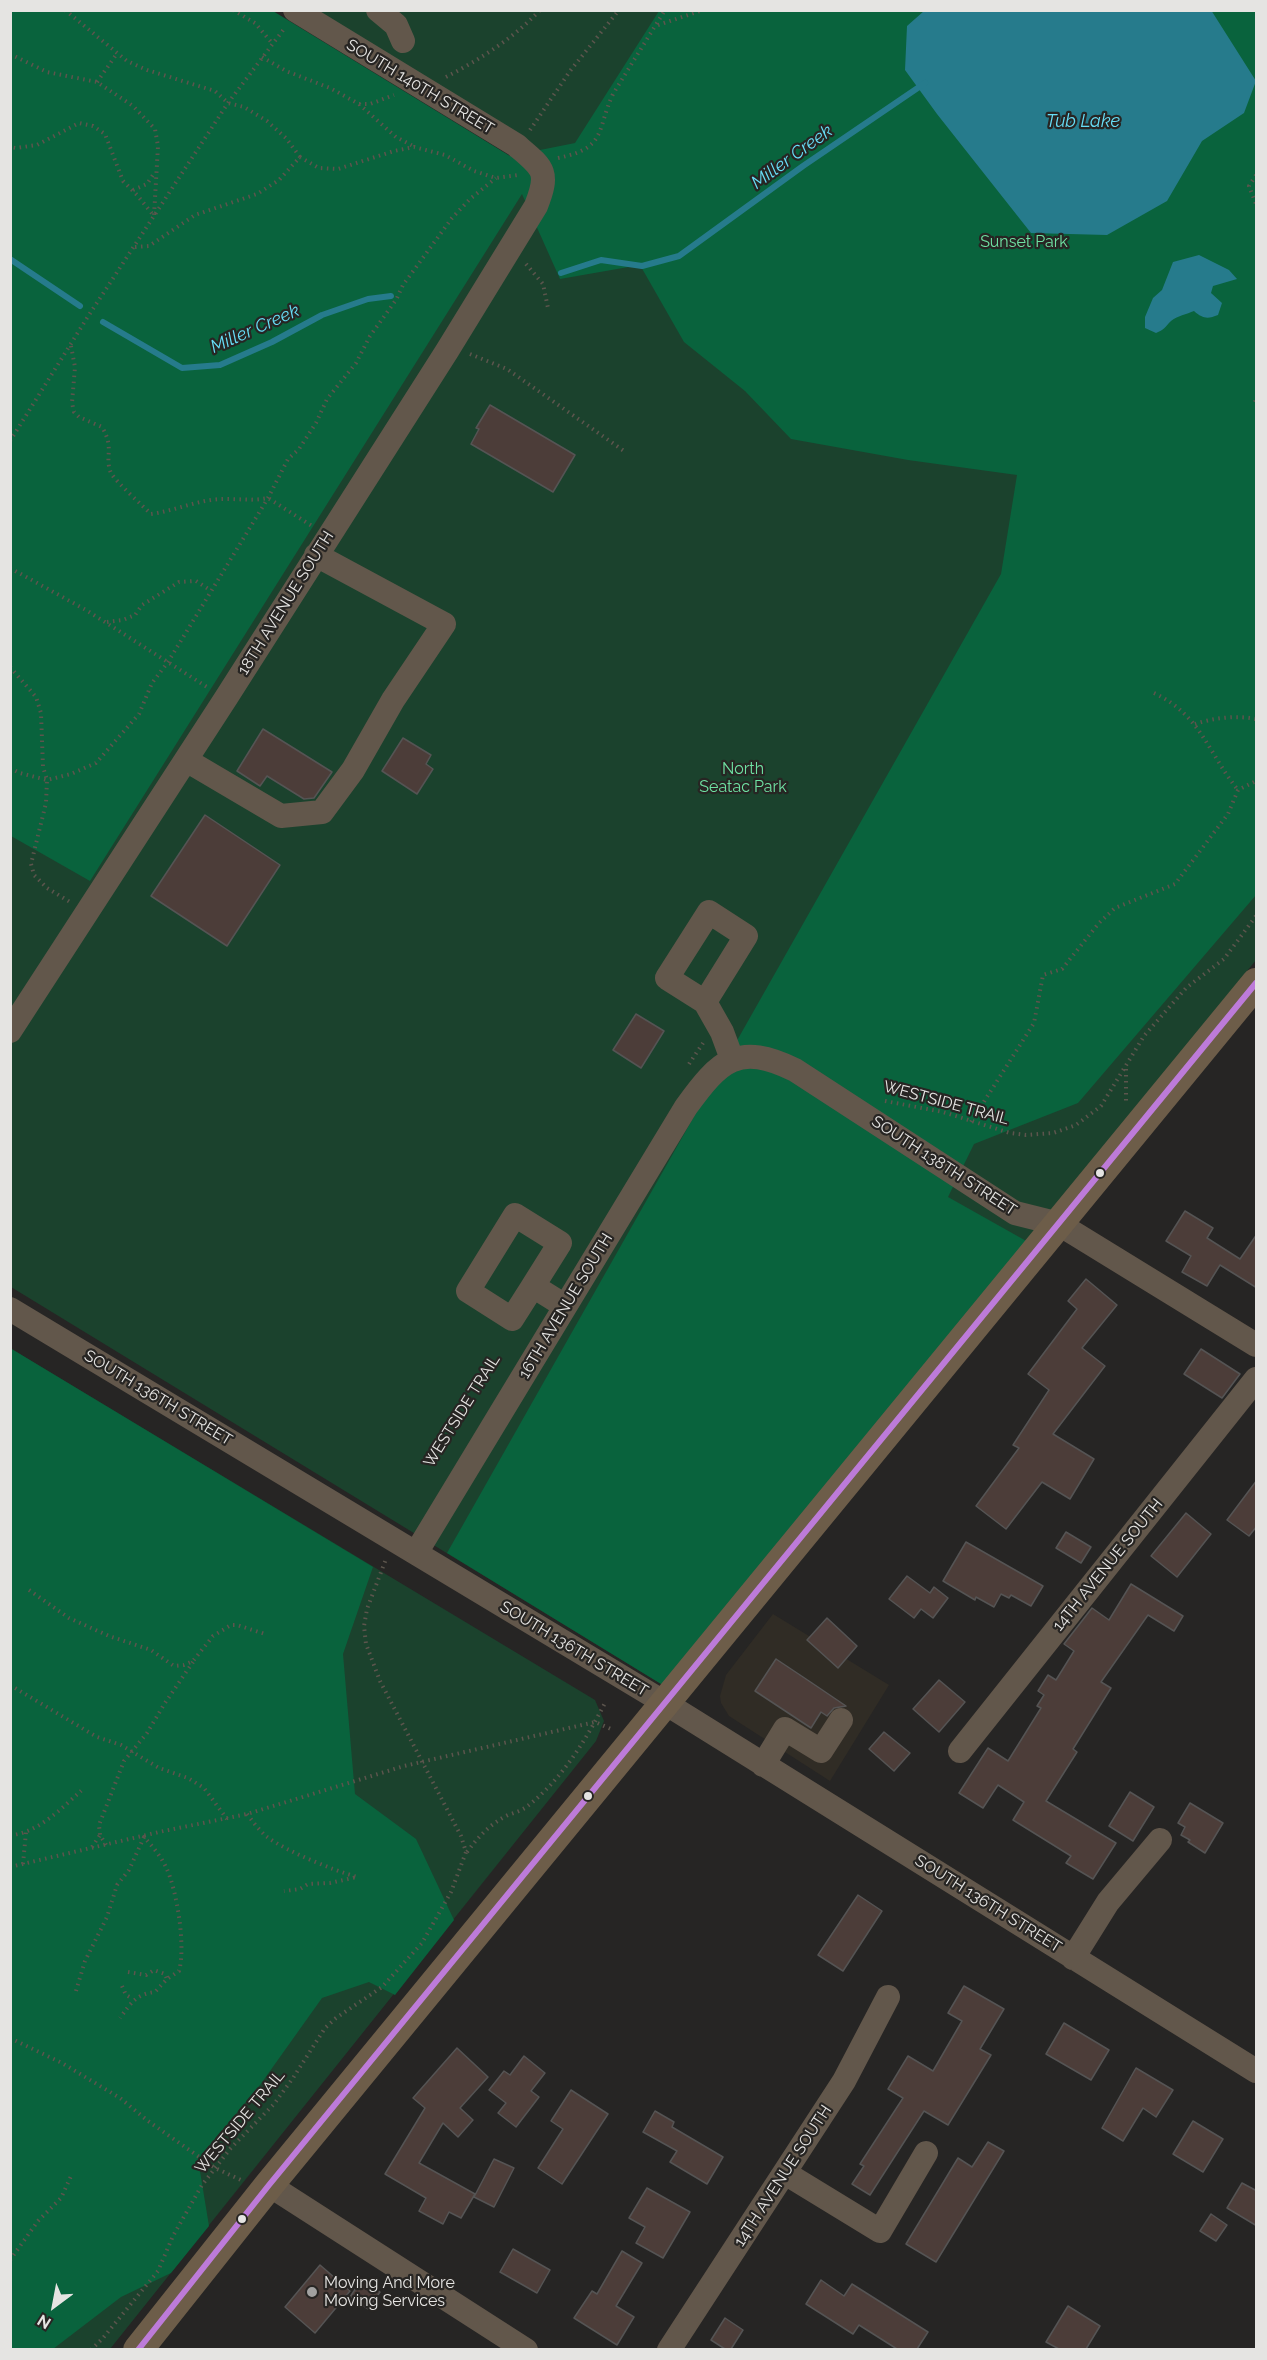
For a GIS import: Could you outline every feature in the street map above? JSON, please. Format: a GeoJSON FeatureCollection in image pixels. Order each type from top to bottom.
{"type":"FeatureCollection","features":[{"type":"Feature","properties":{"kind":"main road"},"geometry":{"type":"LineString","coordinates":[[138,2349],[269,2185],[1257,983]]}},
{"type":"Feature","properties":{"kind":"street"},"geometry":{"type":"LineString","coordinates":[[378,10],[396,25],[403,41]]}},
{"type":"Feature","properties":{"kind":"street","name":"SOUTH 140TH STREET"},"geometry":{"type":"LineString","coordinates":[[296,11],[520,148],[542,168]]}},
{"type":"Feature","properties":{"kind":"street","name":"18TH AVENUE SOUTH"},"geometry":{"type":"LineString","coordinates":[[10,1031],[226,698],[509,250],[536,206],[545,180],[542,168]]}},
{"type":"Feature","properties":{"kind":"street"},"geometry":{"type":"LineString","coordinates":[[186,760],[281,816],[322,812],[353,770],[393,700],[444,624],[322,546]]}},
{"type":"Feature","properties":{"kind":"street"},"geometry":{"type":"LineString","coordinates":[[705,1002],[722,1032],[727,1061]]}},
{"type":"Feature","properties":{"kind":"street","name":"SOUTH 138TH STREET"},"geometry":{"type":"LineString","coordinates":[[727,1061],[763,1057],[795,1070],[1015,1213],[1059,1224],[1257,1345]]}},
{"type":"Feature","properties":{"kind":"street","name":"16TH AVENUE SOUTH"},"geometry":{"type":"LineString","coordinates":[[406,1547],[565,1306],[686,1107],[701,1086],[727,1061]]}},
{"type":"Feature","properties":{"kind":"street"},"geometry":{"type":"LineString","coordinates":[[533,1286],[565,1306]]}},
{"type":"Feature","properties":{"kind":"street","name":"SOUTH 136TH STREET"},"geometry":{"type":"LineString","coordinates":[[10,1309],[666,1703],[1257,2071]]}},
{"type":"Feature","properties":{"kind":"street","name":"14TH AVENUE SOUTH"},"geometry":{"type":"LineString","coordinates":[[960,1751],[1257,1379]]}},
{"type":"Feature","properties":{"kind":"street"},"geometry":{"type":"LineString","coordinates":[[763,1765],[785,1729],[821,1751],[841,1720]]}},
{"type":"Feature","properties":{"kind":"street"},"geometry":{"type":"LineString","coordinates":[[1073,1958],[1108,1902],[1160,1840]]}},
{"type":"Feature","properties":{"kind":"street","name":"14TH AVENUE SOUTH"},"geometry":{"type":"LineString","coordinates":[[669,2349],[785,2174],[844,2080],[888,1997]]}},
{"type":"Feature","properties":{"kind":"street"},"geometry":{"type":"LineString","coordinates":[[785,2174],[880,2230],[927,2153]]}},
{"type":"Feature","properties":{"kind":"street"},"geometry":{"type":"LineString","coordinates":[[269,2185],[526,2349]]}},
{"type":"Feature","properties":{"kind":"path"},"geometry":{"type":"LineString","coordinates":[[65,10],[116,55],[147,70],[215,91],[228,103],[244,107],[267,121],[286,138],[300,158],[319,168],[338,169],[394,150],[414,147]]}},
{"type":"Feature","properties":{"kind":"path"},"geometry":{"type":"LineString","coordinates":[[233,10],[255,23],[272,43]]}},
{"type":"Feature","properties":{"kind":"path"},"geometry":{"type":"LineString","coordinates":[[423,88],[465,68],[521,29],[540,10]]}},
{"type":"Feature","properties":{"kind":"path"},"geometry":{"type":"LineString","coordinates":[[520,148],[570,71],[618,10]]}},
{"type":"Feature","properties":{"kind":"path"},"geometry":{"type":"LineString","coordinates":[[10,768],[47,780],[84,769],[96,763],[106,753],[139,714],[152,683],[168,662],[268,498],[288,459],[299,449],[316,423],[327,399],[356,363],[370,336],[396,300],[403,285],[452,218],[470,199],[496,178],[542,168],[555,158],[572,155],[593,144],[601,131],[613,94],[665,10]]}},
{"type":"Feature","properties":{"kind":"path"},"geometry":{"type":"LineString","coordinates":[[657,25],[703,10]]}},
{"type":"Feature","properties":{"kind":"path"},"geometry":{"type":"LineString","coordinates":[[10,441],[228,103],[296,11]]}},
{"type":"Feature","properties":{"kind":"path"},"geometry":{"type":"LineString","coordinates":[[10,54],[47,72],[97,82],[133,106],[154,129],[158,146],[154,216]]}},
{"type":"Feature","properties":{"kind":"path"},"geometry":{"type":"LineString","coordinates":[[97,82],[116,55]]}},
{"type":"Feature","properties":{"kind":"path"},"geometry":{"type":"LineString","coordinates":[[262,57],[286,71],[322,84],[359,104],[396,138],[414,147],[445,155],[474,171],[496,178]]}},
{"type":"Feature","properties":{"kind":"path"},"geometry":{"type":"LineString","coordinates":[[10,147],[37,145],[79,123],[93,126],[105,134],[123,181],[154,216]]}},
{"type":"Feature","properties":{"kind":"path"},"geometry":{"type":"LineString","coordinates":[[394,150],[396,138]]}},
{"type":"Feature","properties":{"kind":"path"},"geometry":{"type":"LineString","coordinates":[[135,247],[149,246],[195,215],[257,194],[279,180],[300,158]]}},
{"type":"Feature","properties":{"kind":"path"},"geometry":{"type":"LineString","coordinates":[[133,190],[147,184],[157,169]]}},
{"type":"Feature","properties":{"kind":"path"},"geometry":{"type":"LineString","coordinates":[[1257,175],[1249,186],[1257,204]]}},
{"type":"Feature","properties":{"kind":"path"},"geometry":{"type":"LineString","coordinates":[[509,250],[535,273],[543,284],[548,308]]}},
{"type":"Feature","properties":{"kind":"path"},"geometry":{"type":"LineString","coordinates":[[451,344],[481,360],[507,369],[624,451]]}},
{"type":"Feature","properties":{"kind":"path"},"geometry":{"type":"LineString","coordinates":[[70,345],[75,367],[72,403],[74,412],[79,417],[102,427],[111,447],[109,464],[112,475],[151,514],[209,500],[230,498],[252,501],[268,498]]}},
{"type":"Feature","properties":{"kind":"path"},"geometry":{"type":"LineString","coordinates":[[268,498],[322,546]]}},
{"type":"Feature","properties":{"kind":"path"},"geometry":{"type":"LineString","coordinates":[[10,568],[106,623],[226,698]]}},
{"type":"Feature","properties":{"kind":"path"},"geometry":{"type":"LineString","coordinates":[[106,623],[135,615],[142,605],[179,582],[196,581],[210,590]]}},
{"type":"Feature","properties":{"kind":"path"},"geometry":{"type":"LineString","coordinates":[[10,667],[36,697],[41,713],[43,767],[47,780],[46,803],[31,864],[34,875],[47,888],[87,913]]}},
{"type":"Feature","properties":{"kind":"path"},"geometry":{"type":"LineString","coordinates":[[1154,693],[1172,702],[1195,724],[1226,775],[1238,790]]}},
{"type":"Feature","properties":{"kind":"path"},"geometry":{"type":"LineString","coordinates":[[1195,724],[1210,719],[1248,717],[1257,719]]}},
{"type":"Feature","properties":{"kind":"path"},"geometry":{"type":"LineString","coordinates":[[971,1122],[1034,1023],[1043,975],[1062,969],[1085,938],[1116,908],[1175,884],[1228,814],[1238,790],[1257,781]]}},
{"type":"Feature","properties":{"kind":"path","name":"WESTSIDE TRAIL"},"geometry":{"type":"LineString","coordinates":[[876,1097],[884,1101],[943,1112],[1010,1133],[1026,1135],[1053,1133],[1076,1125],[1101,1106],[1144,1036],[1186,988],[1224,958],[1257,916]]}},
{"type":"Feature","properties":{"kind":"path"},"geometry":{"type":"LineString","coordinates":[[687,1068],[702,1044],[710,1036],[722,1032]]}},
{"type":"Feature","properties":{"kind":"path"},"geometry":{"type":"LineString","coordinates":[[406,1547],[383,1562],[367,1609],[364,1626],[366,1644],[380,1681],[461,1836],[466,1852]]}},
{"type":"Feature","properties":{"kind":"path"},"geometry":{"type":"LineString","coordinates":[[29,1590],[69,1618],[109,1636],[151,1650],[174,1666],[193,1661]]}},
{"type":"Feature","properties":{"kind":"path"},"geometry":{"type":"LineString","coordinates":[[92,1848],[100,1835],[102,1813],[120,1770],[132,1750],[147,1733],[193,1661],[213,1636],[231,1625],[265,1635]]}},
{"type":"Feature","properties":{"kind":"path"},"geometry":{"type":"LineString","coordinates":[[10,1684],[97,1737],[132,1750],[159,1768],[188,1778],[204,1788],[227,1819]]}},
{"type":"Feature","properties":{"kind":"path"},"geometry":{"type":"LineString","coordinates":[[466,1852],[483,1831],[524,1809],[548,1787],[566,1767],[606,1701]]}},
{"type":"Feature","properties":{"kind":"path"},"geometry":{"type":"LineString","coordinates":[[10,1867],[227,1819],[363,1777],[595,1722],[617,1732]]}},
{"type":"Feature","properties":{"kind":"path"},"geometry":{"type":"LineString","coordinates":[[10,1835],[26,1832],[57,1812],[82,1790]]}},
{"type":"Feature","properties":{"kind":"path"},"geometry":{"type":"LineString","coordinates":[[247,1814],[266,1835],[276,1842],[301,1855],[357,1876],[330,1883],[308,1884],[300,1889],[285,1891]]}},
{"type":"Feature","properties":{"kind":"path"},"geometry":{"type":"LineString","coordinates":[[23,1864],[26,1832]]}},
{"type":"Feature","properties":{"kind":"path"},"geometry":{"type":"LineString","coordinates":[[100,1835],[106,1845]]}},
{"type":"Feature","properties":{"kind":"path"},"geometry":{"type":"LineString","coordinates":[[120,2018],[133,1999],[143,1993],[155,1992],[167,1979],[179,1971],[182,1961],[179,1915],[166,1867],[156,1850],[144,1837]]}},
{"type":"Feature","properties":{"kind":"path"},"geometry":{"type":"LineString","coordinates":[[76,1991],[85,1961],[107,1917],[117,1885],[129,1870],[144,1837]]}},
{"type":"Feature","properties":{"kind":"path","name":"WESTSIDE TRAIL"},"geometry":{"type":"LineString","coordinates":[[91,2349],[103,2338],[158,2271],[192,2201],[215,2168],[249,2127],[274,2104],[293,2079],[325,2028],[382,1987],[422,1943],[451,1892],[466,1852]]}},
{"type":"Feature","properties":{"kind":"path"},"geometry":{"type":"LineString","coordinates":[[128,1972],[146,1976],[154,1970],[165,1974],[167,1979]]}},
{"type":"Feature","properties":{"kind":"path"},"geometry":{"type":"LineString","coordinates":[[122,1986],[126,1995],[133,1999]]}},
{"type":"Feature","properties":{"kind":"path"},"geometry":{"type":"LineString","coordinates":[[10,2038],[62,2063],[120,2098],[215,2168],[239,2180],[269,2185]]}},
{"type":"Feature","properties":{"kind":"path"},"geometry":{"type":"LineString","coordinates":[[10,2260],[38,2221],[61,2198],[72,2174]]}},
{"type":"Feature","properties":{"kind":"shaded area"},"geometry":{"type":"Polygon","coordinates":[[[773,1614],[889,1685],[830,1781],[729,1716],[721,1703],[720,1696],[726,1675],[773,1614]]]}},
{"type":"Feature","properties":{"kind":"green space","name":"Sunset Park"},"geometry":{"type":"Polygon","coordinates":[[[11,11],[273,11],[510,156],[575,143],[659,11],[1256,11],[1256,895],[1078,1103],[974,1144],[948,1197],[1028,1242],[666,1687],[447,1553],[1001,574],[1017,475],[908,460],[791,439],[745,391],[684,342],[640,265],[560,279],[522,194],[90,881],[11,836],[11,11]]]}},
{"type":"Feature","properties":{"kind":"green space","name":"North Seatac Park"},"geometry":{"type":"Polygon","coordinates":[[[311,11],[1256,11],[1256,960],[666,1687],[11,1287],[10,823],[533,146],[311,11]]]}},
{"type":"Feature","properties":{"kind":"green space"},"geometry":{"type":"Polygon","coordinates":[[[10,1348],[595,1700],[604,1721],[596,1741],[110,2349],[11,2349],[10,1348]]]}},
{"type":"Feature","properties":{"kind":"green space"},"geometry":{"type":"Polygon","coordinates":[[[10,1348],[373,1567],[343,1654],[355,1794],[416,1839],[454,1920],[395,1995],[369,1982],[322,1998],[260,2085],[198,2159],[209,2226],[171,2273],[121,2297],[53,2349],[10,2349],[10,1348]]]}},
{"type":"Feature","properties":{"kind":"water","name":"Tub Lake"},"geometry":{"type":"Polygon","coordinates":[[[1211,10],[1256,81],[1244,113],[1202,141],[1167,201],[1107,235],[1031,233],[905,70],[907,26],[924,11],[1211,10]]]}},
{"type":"Feature","properties":{"kind":"water"},"geometry":{"type":"Polygon","coordinates":[[[1199,255],[1229,270],[1237,279],[1213,286],[1211,293],[1222,303],[1218,315],[1206,318],[1194,311],[1173,319],[1156,333],[1145,328],[1145,317],[1153,298],[1162,290],[1173,262],[1199,255]]]}},
{"type":"Feature","properties":{"kind":"building"},"geometry":{"type":"Polygon","coordinates":[[[490,405],[575,455],[553,492],[471,444],[479,429],[476,428],[490,405]]]}},
{"type":"Feature","properties":{"kind":"building"},"geometry":{"type":"Polygon","coordinates":[[[263,729],[332,772],[314,798],[304,799],[267,776],[260,786],[237,771],[263,729]]]}},
{"type":"Feature","properties":{"kind":"building"},"geometry":{"type":"Polygon","coordinates":[[[403,738],[431,755],[426,764],[433,769],[417,794],[382,771],[403,738]]]}},
{"type":"Feature","properties":{"kind":"building"},"geometry":{"type":"Polygon","coordinates":[[[205,815],[280,865],[227,946],[151,896],[205,815]]]}},
{"type":"Feature","properties":{"kind":"building"},"geometry":{"type":"Polygon","coordinates":[[[636,1014],[664,1031],[641,1068],[613,1050],[636,1014]]]}},
{"type":"Feature","properties":{"kind":"building"},"geometry":{"type":"Polygon","coordinates":[[[1185,1211],[1213,1228],[1207,1238],[1240,1259],[1257,1234],[1257,1288],[1220,1265],[1207,1286],[1182,1272],[1191,1256],[1166,1241],[1185,1211]]]}},
{"type":"Feature","properties":{"kind":"building"},"geometry":{"type":"Polygon","coordinates":[[[1086,1279],[1117,1305],[1082,1348],[1105,1366],[1053,1434],[1094,1459],[1070,1499],[1042,1482],[1006,1529],[976,1506],[1019,1448],[1013,1445],[1049,1390],[1028,1374],[1077,1309],[1068,1301],[1086,1279]]]}},
{"type":"Feature","properties":{"kind":"building"},"geometry":{"type":"Polygon","coordinates":[[[1201,1349],[1240,1374],[1222,1398],[1184,1374],[1201,1349]]]}},
{"type":"Feature","properties":{"kind":"building"},"geometry":{"type":"Polygon","coordinates":[[[1257,1480],[1257,1526],[1249,1536],[1227,1520],[1257,1480]]]}},
{"type":"Feature","properties":{"kind":"building"},"geometry":{"type":"Polygon","coordinates":[[[1186,1513],[1211,1534],[1177,1577],[1151,1556],[1186,1513]]]}},
{"type":"Feature","properties":{"kind":"building"},"geometry":{"type":"Polygon","coordinates":[[[1066,1532],[1091,1547],[1081,1563],[1056,1548],[1066,1532]]]}},
{"type":"Feature","properties":{"kind":"building"},"geometry":{"type":"Polygon","coordinates":[[[966,1542],[1043,1586],[1031,1606],[1011,1595],[1009,1598],[1001,1594],[994,1607],[976,1597],[975,1600],[943,1581],[966,1542]]]}},
{"type":"Feature","properties":{"kind":"building"},"geometry":{"type":"Polygon","coordinates":[[[907,1576],[930,1593],[934,1587],[948,1598],[933,1618],[921,1609],[914,1618],[889,1599],[907,1576]]]}},
{"type":"Feature","properties":{"kind":"building"},"geometry":{"type":"Polygon","coordinates":[[[1131,1584],[1183,1616],[1174,1631],[1148,1615],[1101,1682],[1111,1688],[1073,1749],[1077,1752],[1046,1801],[1116,1843],[1093,1879],[1066,1863],[1071,1856],[1013,1820],[1024,1802],[998,1785],[983,1808],[959,1793],[988,1748],[1008,1761],[1041,1708],[1037,1706],[1044,1695],[1038,1691],[1048,1675],[1056,1680],[1074,1651],[1064,1644],[1092,1608],[1109,1620],[1131,1584]]]}},
{"type":"Feature","properties":{"kind":"building"},"geometry":{"type":"Polygon","coordinates":[[[827,1618],[857,1646],[838,1668],[807,1640],[827,1618]]]}},
{"type":"Feature","properties":{"kind":"building"},"geometry":{"type":"Polygon","coordinates":[[[776,1659],[846,1706],[834,1708],[827,1716],[821,1712],[811,1728],[755,1691],[776,1659]]]}},
{"type":"Feature","properties":{"kind":"building"},"geometry":{"type":"Polygon","coordinates":[[[939,1680],[965,1702],[939,1732],[913,1709],[939,1680]]]}},
{"type":"Feature","properties":{"kind":"building"},"geometry":{"type":"Polygon","coordinates":[[[884,1732],[910,1753],[894,1771],[869,1749],[884,1732]]]}},
{"type":"Feature","properties":{"kind":"building"},"geometry":{"type":"Polygon","coordinates":[[[1130,1792],[1154,1807],[1133,1841],[1109,1826],[1130,1792]]]}},
{"type":"Feature","properties":{"kind":"building"},"geometry":{"type":"Polygon","coordinates":[[[1190,1803],[1223,1823],[1205,1853],[1181,1835],[1185,1827],[1178,1823],[1190,1803]]]}},
{"type":"Feature","properties":{"kind":"building"},"geometry":{"type":"Polygon","coordinates":[[[858,1895],[882,1911],[843,1971],[818,1955],[858,1895]]]}},
{"type":"Feature","properties":{"kind":"building"},"geometry":{"type":"Polygon","coordinates":[[[964,1986],[1004,2009],[980,2049],[991,2055],[948,2125],[924,2111],[870,2195],[852,2184],[864,2166],[860,2164],[903,2098],[888,2089],[908,2056],[933,2071],[962,2021],[948,2013],[964,1986]]]}},
{"type":"Feature","properties":{"kind":"building"},"geometry":{"type":"Polygon","coordinates":[[[1064,2023],[1109,2050],[1091,2080],[1046,2054],[1064,2023]]]}},
{"type":"Feature","properties":{"kind":"building"},"geometry":{"type":"Polygon","coordinates":[[[457,2048],[488,2077],[460,2108],[473,2120],[458,2137],[443,2123],[419,2163],[475,2194],[461,2218],[449,2212],[443,2224],[419,2211],[426,2198],[385,2174],[425,2108],[413,2098],[457,2048]]]}},
{"type":"Feature","properties":{"kind":"building"},"geometry":{"type":"Polygon","coordinates":[[[524,2056],[545,2073],[531,2091],[539,2097],[516,2127],[498,2113],[506,2103],[489,2090],[504,2071],[510,2075],[524,2056]]]}},
{"type":"Feature","properties":{"kind":"building"},"geometry":{"type":"Polygon","coordinates":[[[1136,2068],[1173,2090],[1156,2117],[1143,2108],[1123,2141],[1102,2128],[1136,2068]]]}},
{"type":"Feature","properties":{"kind":"building"},"geometry":{"type":"Polygon","coordinates":[[[571,2090],[608,2114],[562,2184],[538,2168],[563,2129],[551,2121],[571,2090]]]}},
{"type":"Feature","properties":{"kind":"building"},"geometry":{"type":"Polygon","coordinates":[[[655,2111],[674,2122],[672,2127],[723,2157],[707,2184],[670,2162],[677,2151],[643,2132],[655,2111]]]}},
{"type":"Feature","properties":{"kind":"building"},"geometry":{"type":"Polygon","coordinates":[[[1193,2121],[1223,2139],[1203,2172],[1173,2154],[1193,2121]]]}},
{"type":"Feature","properties":{"kind":"building"},"geometry":{"type":"Polygon","coordinates":[[[988,2142],[1004,2151],[936,2262],[906,2244],[958,2158],[972,2167],[988,2142]]]}},
{"type":"Feature","properties":{"kind":"building"},"geometry":{"type":"Polygon","coordinates":[[[494,2159],[514,2168],[494,2207],[474,2197],[494,2159]]]}},
{"type":"Feature","properties":{"kind":"building"},"geometry":{"type":"Polygon","coordinates":[[[1242,2183],[1257,2191],[1257,2226],[1227,2208],[1242,2183]]]}},
{"type":"Feature","properties":{"kind":"building"},"geometry":{"type":"Polygon","coordinates":[[[647,2188],[690,2212],[663,2258],[636,2243],[645,2227],[629,2218],[647,2188]]]}},
{"type":"Feature","properties":{"kind":"building"},"geometry":{"type":"Polygon","coordinates":[[[1211,2214],[1227,2225],[1216,2241],[1200,2231],[1211,2214]]]}},
{"type":"Feature","properties":{"kind":"building"},"geometry":{"type":"Polygon","coordinates":[[[513,2249],[550,2270],[537,2293],[500,2272],[513,2249]]]}},
{"type":"Feature","properties":{"kind":"building"},"geometry":{"type":"Polygon","coordinates":[[[622,2251],[642,2263],[616,2306],[634,2317],[617,2345],[574,2318],[592,2291],[597,2294],[622,2251]]]}},
{"type":"Feature","properties":{"kind":"building"},"geometry":{"type":"Polygon","coordinates":[[[320,2265],[350,2291],[315,2333],[285,2307],[320,2265]]]}},
{"type":"Feature","properties":{"kind":"building"},"geometry":{"type":"Polygon","coordinates":[[[362,2279],[380,2292],[368,2309],[350,2297],[362,2279]]]}},
{"type":"Feature","properties":{"kind":"building"},"geometry":{"type":"Polygon","coordinates":[[[821,2280],[844,2296],[852,2284],[928,2332],[917,2349],[897,2349],[859,2325],[853,2334],[806,2304],[821,2280]]]}},
{"type":"Feature","properties":{"kind":"building"},"geometry":{"type":"Polygon","coordinates":[[[1068,2306],[1100,2326],[1086,2349],[1059,2349],[1046,2342],[1068,2306]]]}},
{"type":"Feature","properties":{"kind":"building"},"geometry":{"type":"Polygon","coordinates":[[[725,2318],[743,2330],[731,2349],[725,2349],[711,2340],[725,2318]]]}},
{"type":"Feature","properties":{"kind":"waterway","name":"Miller Creek"},"geometry":{"type":"LineString","coordinates":[[561,273],[601,260],[642,266],[679,256],[803,166],[925,83]]}},
{"type":"Feature","properties":{"kind":"waterway","name":"Miller Creek"},"geometry":{"type":"LineString","coordinates":[[10,259],[80,306]]}},
{"type":"Feature","properties":{"kind":"waterway","name":"Miller Creek"},"geometry":{"type":"LineString","coordinates":[[103,322],[182,368],[220,365],[272,342],[322,315],[368,299],[391,296]]}},
{"type":"Feature","properties":{"kind":"transit line"},"geometry":{"type":"LineString","coordinates":[[138,2350],[269,2185],[1256,983]]}},
{"type":"Feature","properties":{"kind":"place","name":"Moving And More Moving Services"},"geometry":{"type":"Point","coordinates":[312,2292]}}]}
